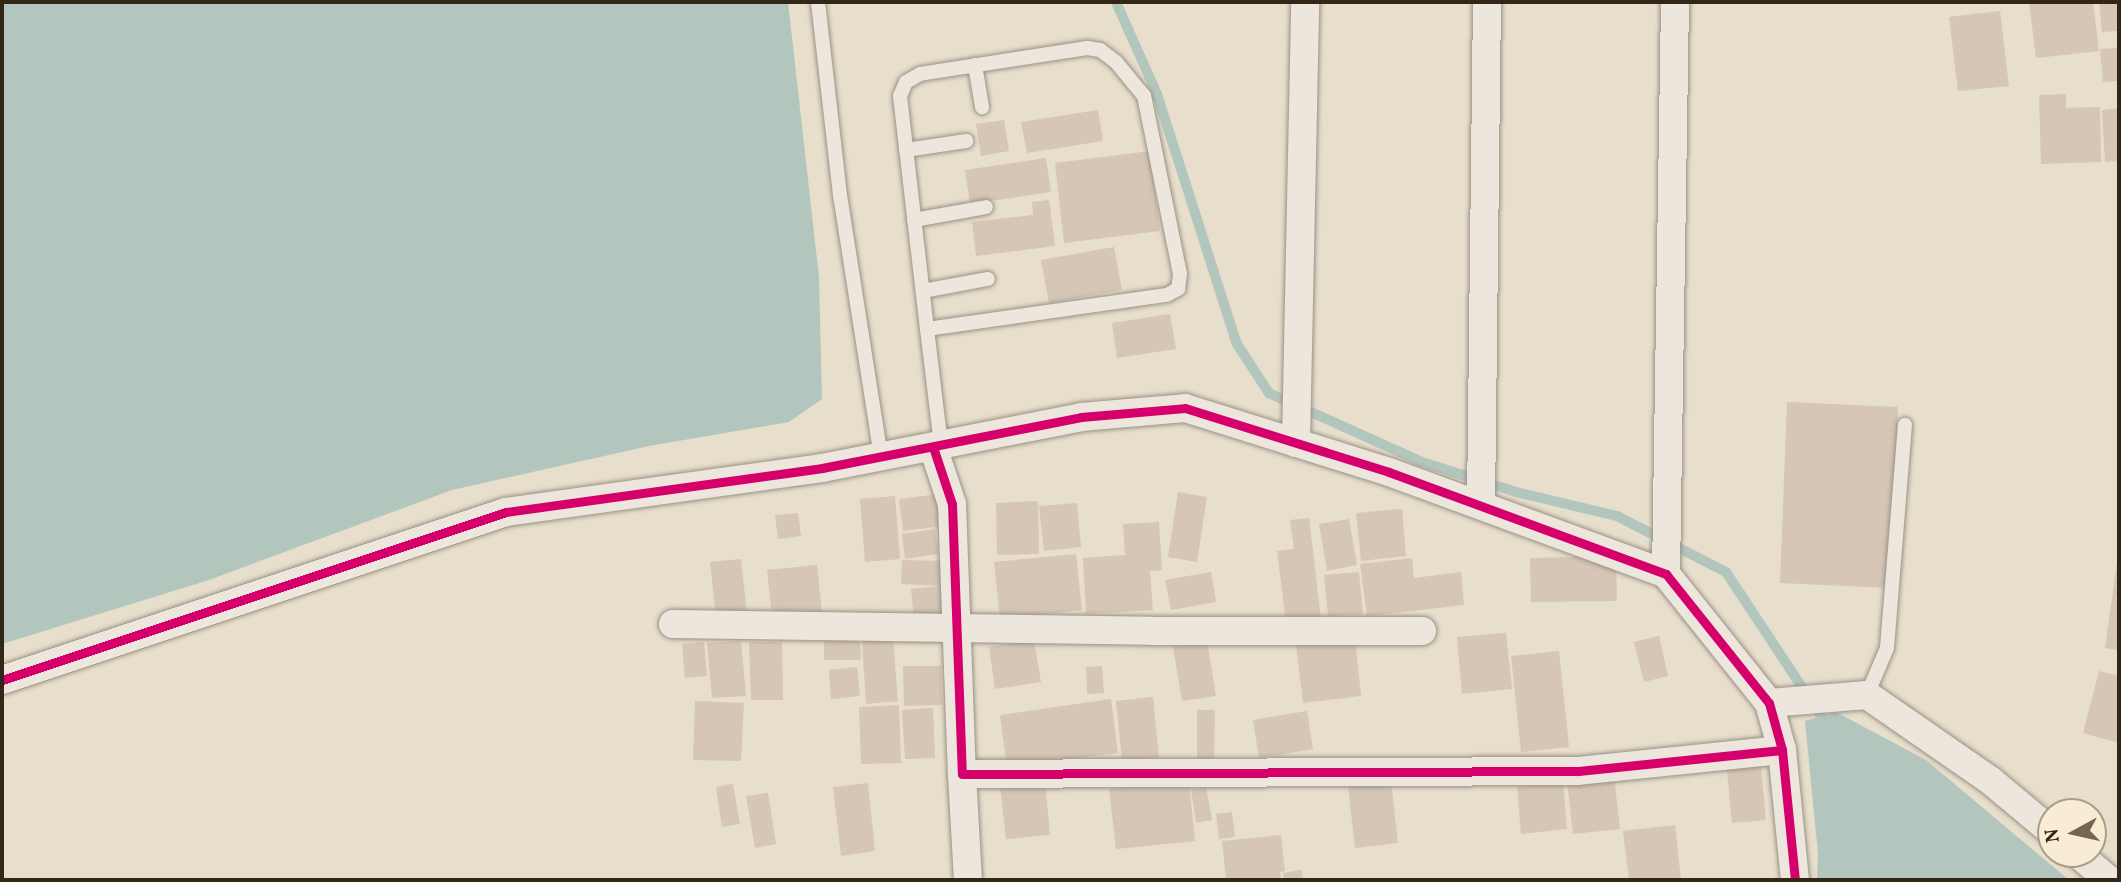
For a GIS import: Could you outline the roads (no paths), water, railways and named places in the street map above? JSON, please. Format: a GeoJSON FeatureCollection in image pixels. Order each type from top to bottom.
{"type":"FeatureCollection","features":[{"type":"Feature","properties":{"kind":"street"},"geometry":{"type":"LineString","coordinates":[[1296,432],[1305,2]]}},
{"type":"Feature","properties":{"kind":"street"},"geometry":{"type":"LineString","coordinates":[[1481,501],[1487,2]]}},
{"type":"Feature","properties":{"kind":"street"},"geometry":{"type":"LineString","coordinates":[[1666,566],[1675,2]]}},
{"type":"Feature","properties":{"kind":"street"},"geometry":{"type":"LineString","coordinates":[[2,680],[506,512],[822,468],[1081,417],[1185,408],[1296,432],[1666,566],[1781,702],[1782,750],[1795,880]]}},
{"type":"Feature","properties":{"kind":"street"},"geometry":{"type":"LineString","coordinates":[[937,446],[951,504],[968,880]]}},
{"type":"Feature","properties":{"kind":"street"},"geometry":{"type":"LineString","coordinates":[[673,624],[1422,631]]}},
{"type":"Feature","properties":{"kind":"street"},"geometry":{"type":"LineString","coordinates":[[1781,702],[1867,695],[1991,780],[2037,819]]}},
{"type":"Feature","properties":{"kind":"street"},"geometry":{"type":"LineString","coordinates":[[962,774],[1578,771],[1782,750]]}},
{"type":"Feature","properties":{"kind":"street"},"geometry":{"type":"LineString","coordinates":[[2115,880],[2119,860]]}},
{"type":"Feature","properties":{"kind":"street"},"geometry":{"type":"LineString","coordinates":[[2095,868],[2109,880]]}},
{"type":"Feature","properties":{"kind":"lane"},"geometry":{"type":"LineString","coordinates":[[818,2],[840,195],[881,456]]}},
{"type":"Feature","properties":{"kind":"lane"},"geometry":{"type":"LineString","coordinates":[[927,330],[1167,295],[1178,289],[1180,274],[1151,119],[1144,96],[1116,62],[1100,50],[1087,48],[920,74],[906,82],[900,96],[923,291],[937,446]]}},
{"type":"Feature","properties":{"kind":"lane"},"geometry":{"type":"LineString","coordinates":[[975,65],[982,107]]}},
{"type":"Feature","properties":{"kind":"lane"},"geometry":{"type":"LineString","coordinates":[[906,150],[966,141]]}},
{"type":"Feature","properties":{"kind":"lane"},"geometry":{"type":"LineString","coordinates":[[914,220],[986,207]]}},
{"type":"Feature","properties":{"kind":"lane"},"geometry":{"type":"LineString","coordinates":[[923,291],[988,279]]}},
{"type":"Feature","properties":{"kind":"lane"},"geometry":{"type":"LineString","coordinates":[[1867,695],[1887,648],[1905,425]]}},
{"type":"Feature","properties":{"kind":"waterway"},"geometry":{"type":"LineString","coordinates":[[1116,2],[1157,94],[1237,344],[1269,393],[1422,462],[1516,492],[1617,516],[1726,572],[1827,725]]}}]}
